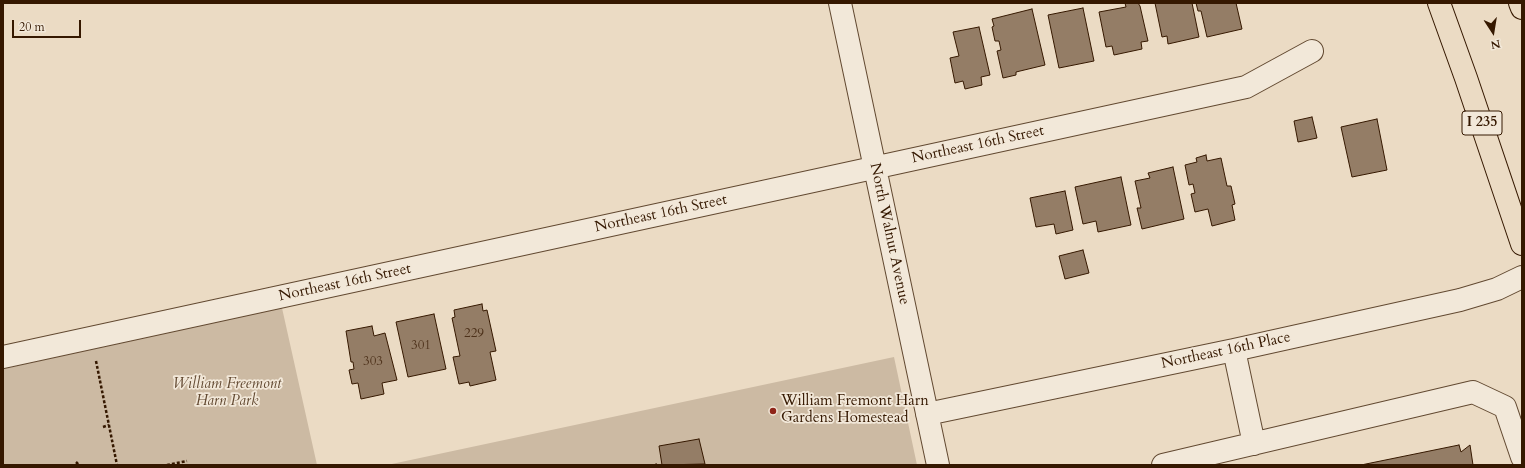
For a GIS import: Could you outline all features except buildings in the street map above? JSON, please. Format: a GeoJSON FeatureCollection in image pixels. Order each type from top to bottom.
{"type":"FeatureCollection","features":[{"type":"Feature","properties":{"kind":"highway","name":"I 235"},"geometry":{"type":"LineString","coordinates":[[1439,3],[1522,244]]}},
{"type":"Feature","properties":{"kind":"highway"},"geometry":{"type":"LineString","coordinates":[[1520,3],[1522,8]]}},
{"type":"Feature","properties":{"kind":"street","name":"North Walnut Avenue"},"geometry":{"type":"LineString","coordinates":[[840,3],[938,465]]}},
{"type":"Feature","properties":{"kind":"street","name":"Northeast 16th Street"},"geometry":{"type":"LineString","coordinates":[[3,357],[1246,87],[1312,51]]}},
{"type":"Feature","properties":{"kind":"street","name":"Northeast 16th Place"},"geometry":{"type":"LineString","coordinates":[[927,414],[1234,350],[1460,300],[1498,289],[1522,277]]}},
{"type":"Feature","properties":{"kind":"street"},"geometry":{"type":"LineString","coordinates":[[1234,350],[1254,444]]}},
{"type":"Feature","properties":{"kind":"street"},"geometry":{"type":"LineString","coordinates":[[1163,465],[1473,392],[1505,407],[1522,457]]}},
{"type":"Feature","properties":{"kind":"path"},"geometry":{"type":"LineString","coordinates":[[96,361],[118,465]]}},
{"type":"Feature","properties":{"kind":"path"},"geometry":{"type":"LineString","coordinates":[[103,427],[110,425]]}},
{"type":"Feature","properties":{"kind":"path"},"geometry":{"type":"LineString","coordinates":[[167,465],[186,461]]}},
{"type":"Feature","properties":{"kind":"path"},"geometry":{"type":"LineString","coordinates":[[76,462],[79,465]]}},
{"type":"Feature","properties":{"kind":"green space","name":"William Freemont Harn Park"},"geometry":{"type":"Polygon","coordinates":[[[282,308],[317,465],[3,465],[3,369],[282,308]]]}},
{"type":"Feature","properties":{"kind":"green space","name":"William Fremont Harn Gardens Homestead"},"geometry":{"type":"Polygon","coordinates":[[[894,357],[917,465],[387,465],[894,357]]]}},
{"type":"Feature","properties":{"kind":"place","name":"William Fremont Harn Gardens Homestead"},"geometry":{"type":"Point","coordinates":[773,411]}}]}
